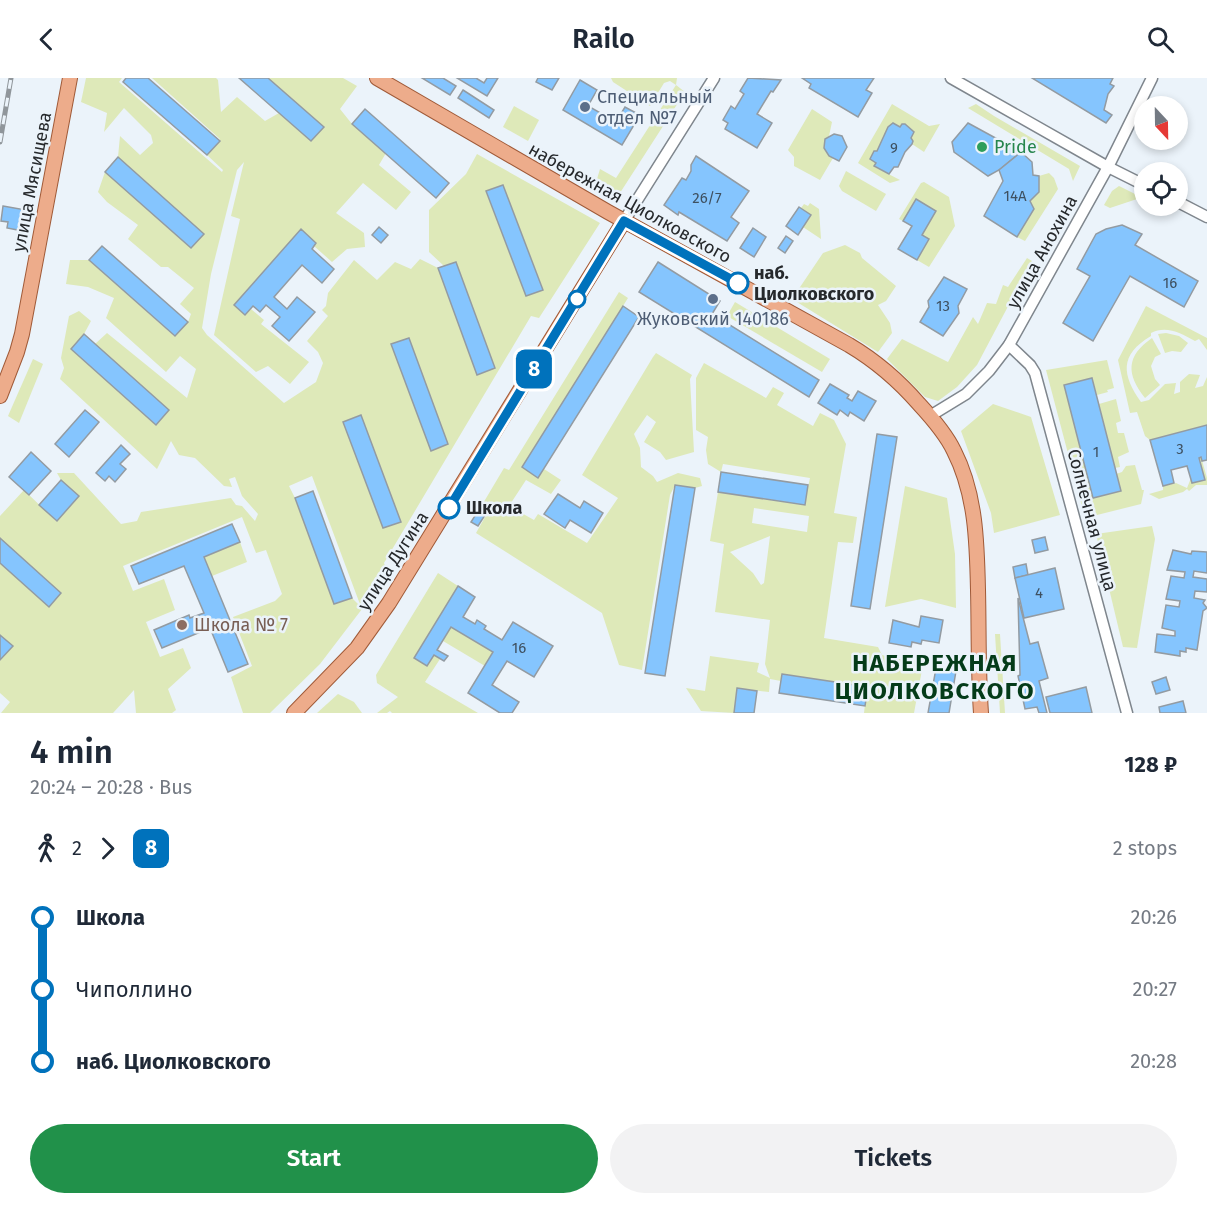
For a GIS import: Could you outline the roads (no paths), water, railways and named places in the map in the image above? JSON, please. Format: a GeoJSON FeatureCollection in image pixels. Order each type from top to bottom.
{"type":"FeatureCollection","features":[{"type":"Feature","properties":{"kind":"main road","name":"улица Мясищева"},"geometry":{"type":"LineString","coordinates":[[0,396],[18,352],[22,334],[70,78]]}},
{"type":"Feature","properties":{"kind":"main road","name":"набережная Циолковского"},"geometry":{"type":"LineString","coordinates":[[377,78],[624,221],[863,353],[904,387],[930,416],[954,450],[964,475],[972,509],[977,550],[981,713]]}},
{"type":"Feature","properties":{"kind":"main road","name":"улица Дугина"},"geometry":{"type":"LineString","coordinates":[[294,713],[357,648],[389,603],[624,221]]}},
{"type":"Feature","properties":{"kind":"street","name":"улица Дугина"},"geometry":{"type":"LineString","coordinates":[[624,221],[714,78]]}},
{"type":"Feature","properties":{"kind":"street"},"geometry":{"type":"LineString","coordinates":[[951,78],[1134,180]]}},
{"type":"Feature","properties":{"kind":"street","name":"улица Анохина"},"geometry":{"type":"LineString","coordinates":[[930,416],[966,394],[989,371],[1009,345],[1108,167],[1152,78]]}},
{"type":"Feature","properties":{"kind":"street"},"geometry":{"type":"LineString","coordinates":[[1188,207],[1207,217]]}},
{"type":"Feature","properties":{"kind":"street","name":"Солнечная улица"},"geometry":{"type":"LineString","coordinates":[[1009,345],[1035,373],[1127,713]]}},
{"type":"Feature","properties":{"kind":"railway"},"geometry":{"type":"LineString","coordinates":[[0,142],[11,78]]}},
{"type":"Feature","properties":{"kind":"place","name":"Специальный отдел №7"},"geometry":{"type":"Point","coordinates":[585,107]}},
{"type":"Feature","properties":{"kind":"place","name":"Pride"},"geometry":{"type":"Point","coordinates":[982,147]}},
{"type":"Feature","properties":{"kind":"place","name":"наб. Циолковского"},"geometry":{"type":"Point","coordinates":[738,283]}},
{"type":"Feature","properties":{"kind":"place","name":"Жуковский 140186"},"geometry":{"type":"Point","coordinates":[713,299]}},
{"type":"Feature","properties":{"kind":"place","name":"Школа"},"geometry":{"type":"Point","coordinates":[449,508]}},
{"type":"Feature","properties":{"kind":"place","name":"Школа № 7"},"geometry":{"type":"Point","coordinates":[182,625]}},
{"type":"Feature","properties":{"kind":"district","name":"НАБЕРЕЖНАЯ ЦИОЛКОВСКОГО"},"geometry":{"type":"Point","coordinates":[935,677]}}]}
